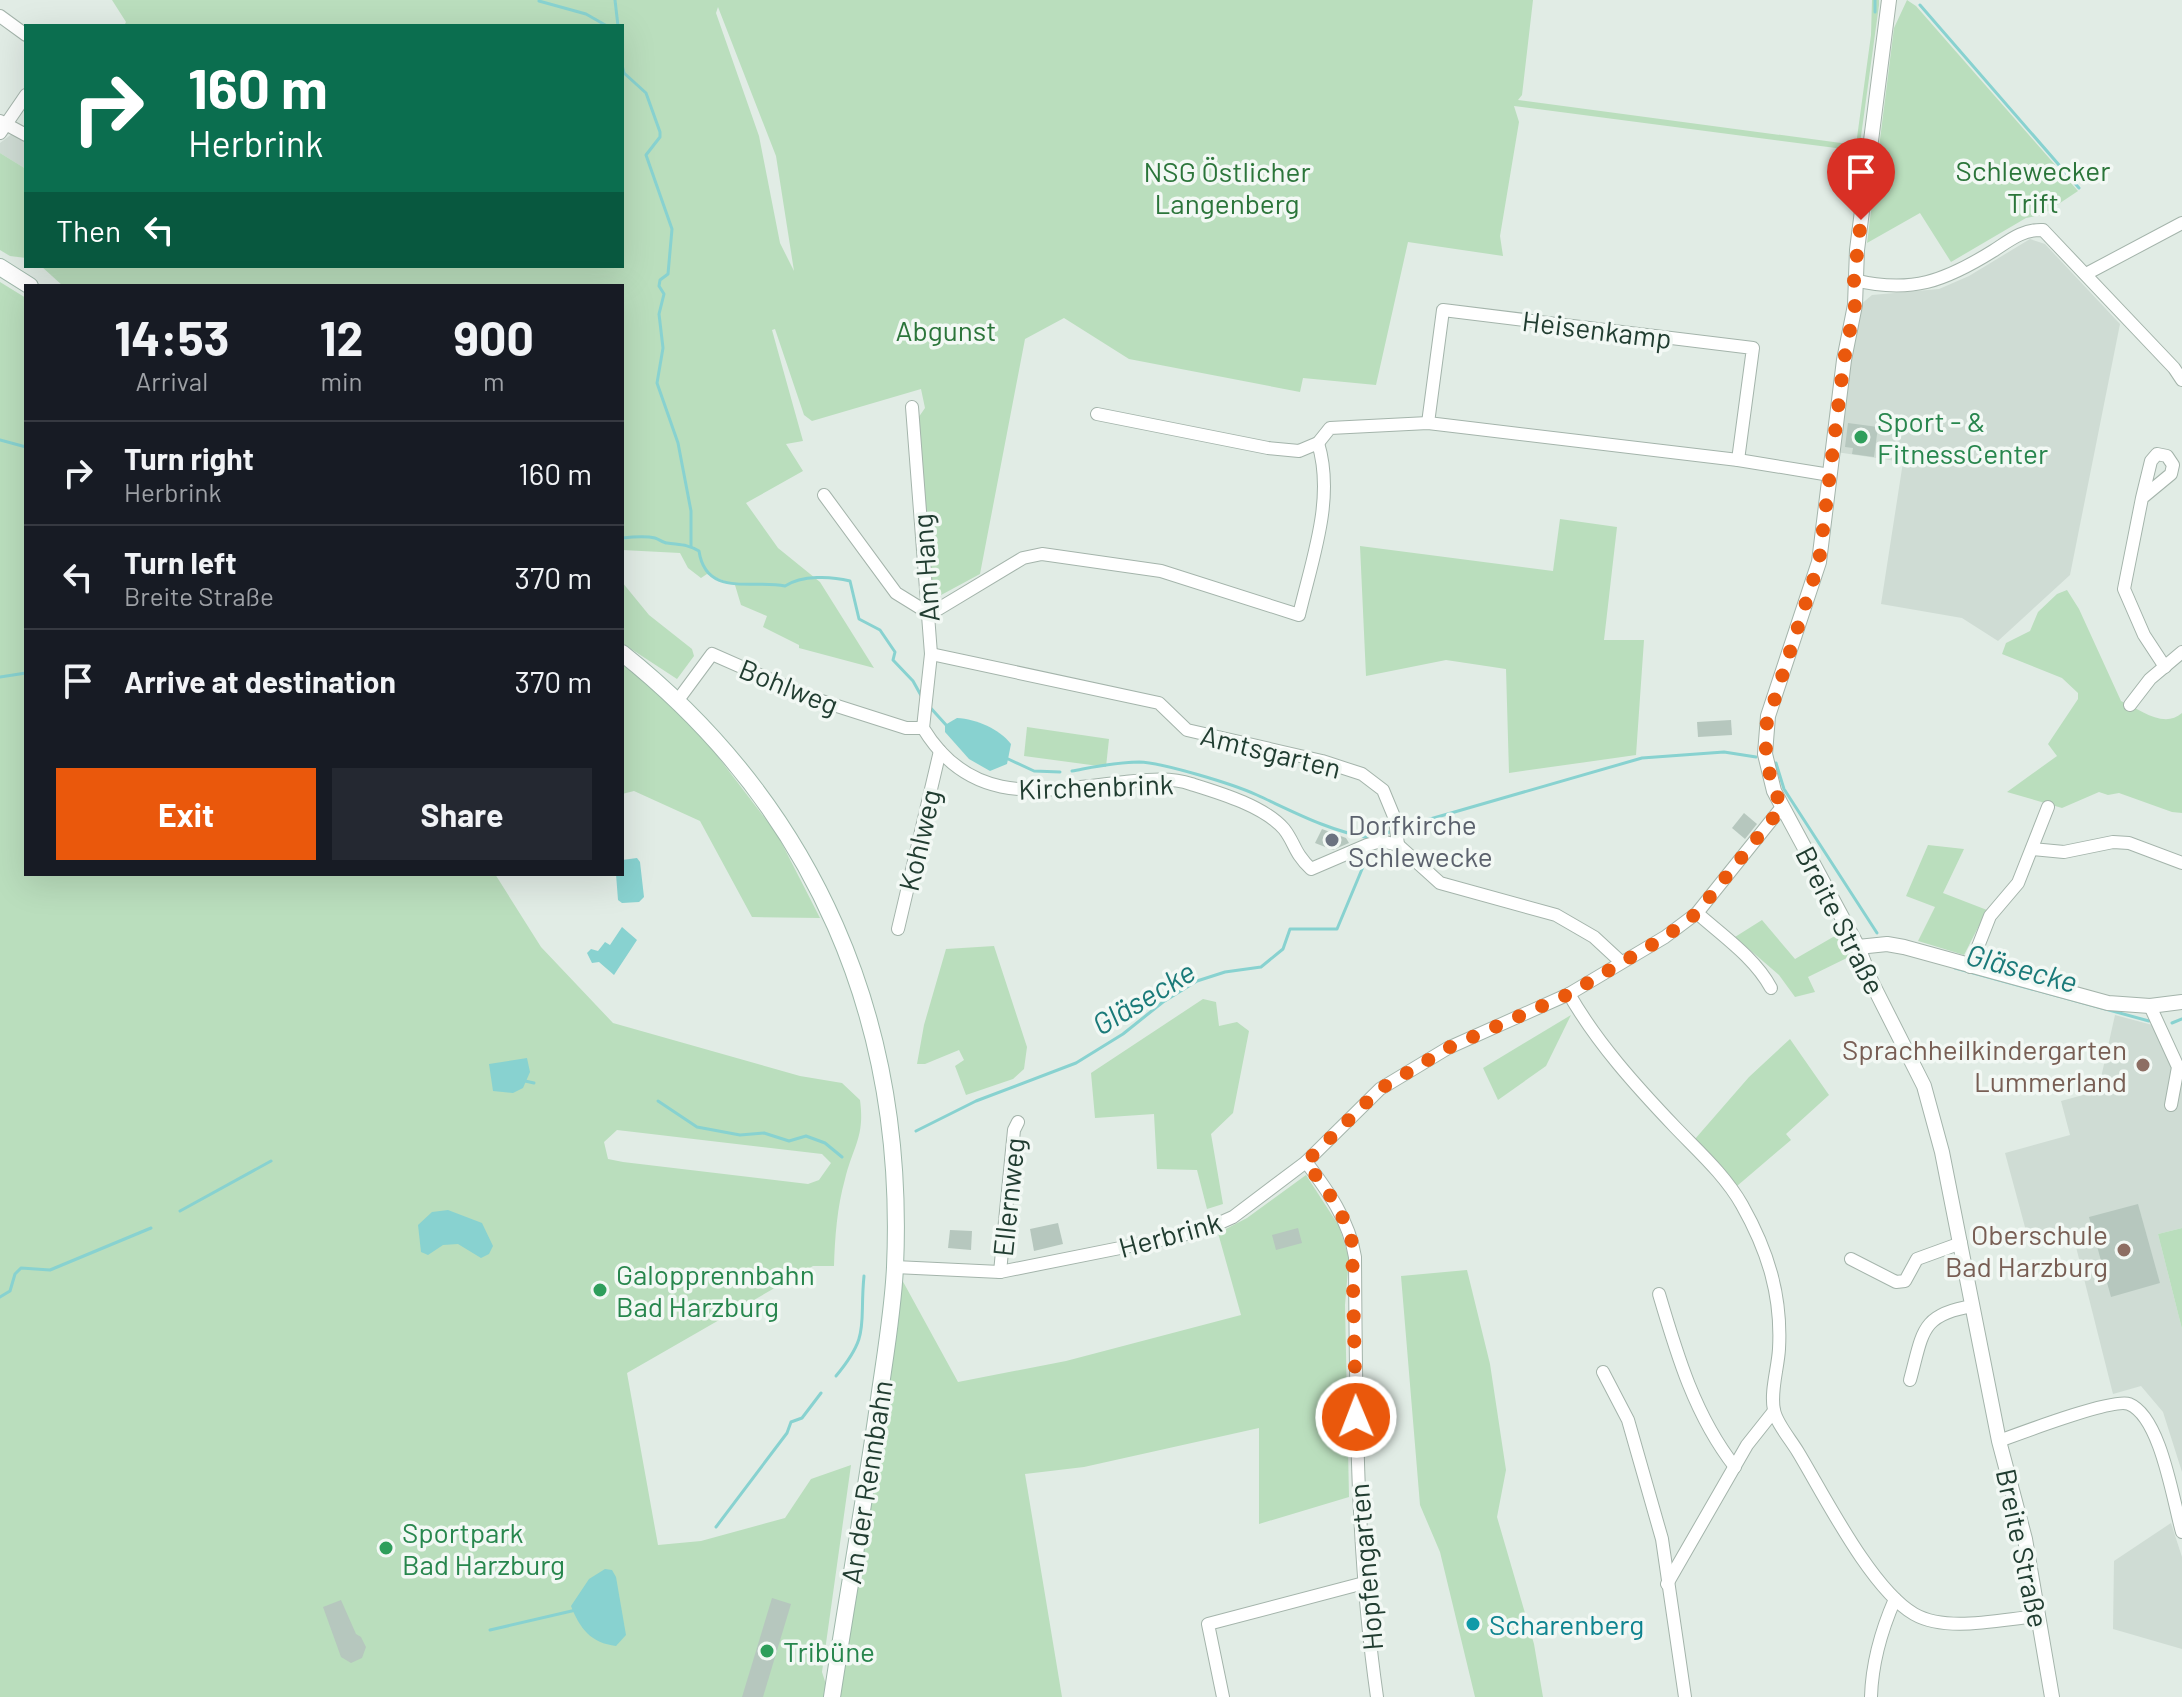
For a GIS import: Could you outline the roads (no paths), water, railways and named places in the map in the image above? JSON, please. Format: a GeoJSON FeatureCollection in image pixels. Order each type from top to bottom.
{"type":"FeatureCollection","features":[{"type":"Feature","properties":{"kind":"main road"},"geometry":{"type":"LineString","coordinates":[[0,267],[27,284]]}},
{"type":"Feature","properties":{"kind":"main road","name":"An der Rennbahn"},"geometry":{"type":"LineString","coordinates":[[624,655],[678,700],[746,776],[780,823],[831,915],[852,963],[870,1016],[887,1095],[895,1267],[862,1525],[832,1697]]}},
{"type":"Feature","properties":{"kind":"street","name":"Breite Straße"},"geometry":{"type":"LineString","coordinates":[[1889,0],[1854,280],[1842,332],[1844,360],[1819,562],[1766,726],[1768,768],[1782,807],[1858,947],[1871,981],[1924,1086],[1942,1152],[1999,1441],[2025,1539],[2052,1697]]}},
{"type":"Feature","properties":{"kind":"street"},"geometry":{"type":"LineString","coordinates":[[0,16],[24,34]]}},
{"type":"Feature","properties":{"kind":"street"},"geometry":{"type":"LineString","coordinates":[[24,98],[4,126],[24,134]]}},
{"type":"Feature","properties":{"kind":"street"},"geometry":{"type":"LineString","coordinates":[[2086,274],[2182,223]]}},
{"type":"Feature","properties":{"kind":"street"},"geometry":{"type":"LineString","coordinates":[[1854,280],[1896,288],[1937,281],[1964,269],[2022,233],[2033,229],[2043,230],[2182,380]]}},
{"type":"Feature","properties":{"kind":"street","name":"Heisenkamp"},"geometry":{"type":"LineString","coordinates":[[1428,423],[1443,310],[1753,348],[1738,460]]}},
{"type":"Feature","properties":{"kind":"street","name":"Am Hang"},"geometry":{"type":"LineString","coordinates":[[912,407],[930,614],[931,654],[923,721]]}},
{"type":"Feature","properties":{"kind":"street"},"geometry":{"type":"LineString","coordinates":[[1097,414],[1268,448],[1299,451],[1318,443],[1330,428],[1428,423],[1738,460],[1830,475]]}},
{"type":"Feature","properties":{"kind":"street"},"geometry":{"type":"LineString","coordinates":[[824,495],[896,593],[930,614],[1023,558],[1042,554],[1161,571],[1299,615],[1323,505],[1325,468],[1318,443]]}},
{"type":"Feature","properties":{"kind":"street"},"geometry":{"type":"LineString","coordinates":[[2142,498],[2124,589],[2144,635],[2165,667]]}},
{"type":"Feature","properties":{"kind":"street"},"geometry":{"type":"LineString","coordinates":[[2130,705],[2136,694],[2182,652]]}},
{"type":"Feature","properties":{"kind":"street","name":"Bohlweg"},"geometry":{"type":"LineString","coordinates":[[678,700],[712,654],[812,698],[906,728],[923,721]]}},
{"type":"Feature","properties":{"kind":"street","name":"Amtsgarten"},"geometry":{"type":"LineString","coordinates":[[931,654],[1159,703],[1187,730],[1322,761],[1362,774],[1383,790],[1395,819],[1397,840]]}},
{"type":"Feature","properties":{"kind":"street","name":"Kirchenbrink"},"geometry":{"type":"LineString","coordinates":[[923,721],[940,751],[973,779],[998,788],[1061,789],[1161,779],[1189,783],[1264,813],[1285,830],[1297,856],[1311,869],[1367,845],[1397,840],[1440,883],[1556,915],[1594,937],[1621,962]]}},
{"type":"Feature","properties":{"kind":"street","name":"Kohlweg"},"geometry":{"type":"LineString","coordinates":[[898,929],[940,751]]}},
{"type":"Feature","properties":{"kind":"street","name":"Herbrink"},"geometry":{"type":"LineString","coordinates":[[895,1267],[1000,1272],[1206,1229],[1252,1205],[1306,1162],[1380,1089],[1448,1048],[1569,994],[1665,937],[1697,913],[1782,807]]}},
{"type":"Feature","properties":{"kind":"street"},"geometry":{"type":"LineString","coordinates":[[1970,967],[1990,916],[2018,883],[2048,807]]}},
{"type":"Feature","properties":{"kind":"street"},"geometry":{"type":"LineString","coordinates":[[2032,849],[2064,852],[2113,842],[2129,843],[2182,863]]}},
{"type":"Feature","properties":{"kind":"street"},"geometry":{"type":"LineString","coordinates":[[1697,913],[1745,955],[1771,988]]}},
{"type":"Feature","properties":{"kind":"street"},"geometry":{"type":"LineString","coordinates":[[1858,947],[1887,944],[2108,1003],[2150,1006],[2182,1002]]}},
{"type":"Feature","properties":{"kind":"street"},"geometry":{"type":"LineString","coordinates":[[1569,994],[1631,1078],[1725,1180],[1741,1203],[1768,1256],[1776,1284],[1780,1330],[1774,1411],[1857,1550],[1895,1599],[1915,1614],[1939,1623],[2039,1616]]}},
{"type":"Feature","properties":{"kind":"street"},"geometry":{"type":"LineString","coordinates":[[2150,1006],[2180,1067],[2171,1105]]}},
{"type":"Feature","properties":{"kind":"street","name":"Ellernweg"},"geometry":{"type":"LineString","coordinates":[[1000,1272],[1014,1130],[1018,1122]]}},
{"type":"Feature","properties":{"kind":"street","name":"Hopfengarten"},"geometry":{"type":"LineString","coordinates":[[1306,1162],[1339,1208],[1355,1257],[1357,1493],[1377,1697]]}},
{"type":"Feature","properties":{"kind":"street"},"geometry":{"type":"LineString","coordinates":[[1851,1259],[1896,1282],[1905,1281],[1917,1259],[1961,1243]]}},
{"type":"Feature","properties":{"kind":"street"},"geometry":{"type":"LineString","coordinates":[[1659,1294],[1679,1363],[1719,1447],[1735,1467]]}},
{"type":"Feature","properties":{"kind":"street"},"geometry":{"type":"LineString","coordinates":[[1910,1380],[1922,1339],[1933,1319],[1945,1311],[1973,1306]]}},
{"type":"Feature","properties":{"kind":"street"},"geometry":{"type":"LineString","coordinates":[[1603,1372],[1628,1420],[1649,1487],[1662,1539],[1685,1697]]}},
{"type":"Feature","properties":{"kind":"street"},"geometry":{"type":"LineString","coordinates":[[1999,1441],[2106,1405],[2126,1403],[2134,1406],[2155,1434],[2182,1532]]}},
{"type":"Feature","properties":{"kind":"street"},"geometry":{"type":"LineString","coordinates":[[1667,1584],[1760,1425],[1774,1411]]}},
{"type":"Feature","properties":{"kind":"street"},"geometry":{"type":"LineString","coordinates":[[1223,1697],[1208,1624],[1364,1583]]}},
{"type":"Feature","properties":{"kind":"street"},"geometry":{"type":"LineString","coordinates":[[1871,1697],[1872,1673],[1881,1631],[1895,1599]]}},
{"type":"Feature","properties":{"kind":"water"},"geometry":{"type":"Polygon","coordinates":[[[957,718],[987,726],[1006,739],[1011,744],[1007,764],[990,771],[969,759],[945,732],[945,725],[957,718]]]}},
{"type":"Feature","properties":{"kind":"water"},"geometry":{"type":"Polygon","coordinates":[[[637,858],[640,862],[644,897],[639,902],[622,903],[618,900],[616,876],[624,876],[624,860],[637,858]]]}},
{"type":"Feature","properties":{"kind":"water"},"geometry":{"type":"Polygon","coordinates":[[[622,927],[637,940],[614,975],[599,962],[592,963],[587,953],[591,949],[598,951],[605,942],[610,945],[622,927]]]}},
{"type":"Feature","properties":{"kind":"water"},"geometry":{"type":"Polygon","coordinates":[[[527,1058],[530,1072],[523,1088],[513,1093],[493,1091],[489,1064],[527,1058]]]}},
{"type":"Feature","properties":{"kind":"water"},"geometry":{"type":"Polygon","coordinates":[[[448,1210],[482,1223],[493,1246],[489,1254],[481,1258],[458,1244],[443,1245],[428,1255],[421,1252],[418,1225],[432,1212],[448,1210]]]}},
{"type":"Feature","properties":{"kind":"water"},"geometry":{"type":"Polygon","coordinates":[[[605,1569],[612,1570],[616,1577],[626,1635],[616,1646],[600,1642],[588,1634],[571,1606],[589,1579],[605,1569]]]}},
{"type":"Feature","properties":{"kind":"waterway"},"geometry":{"type":"LineString","coordinates":[[615,0],[618,24]]}},
{"type":"Feature","properties":{"kind":"waterway"},"geometry":{"type":"LineString","coordinates":[[1875,0],[1875,12]]}},
{"type":"Feature","properties":{"kind":"waterway"},"geometry":{"type":"LineString","coordinates":[[539,1],[586,14],[604,24]]}},
{"type":"Feature","properties":{"kind":"waterway"},"geometry":{"type":"LineString","coordinates":[[1920,5],[2079,188]]}},
{"type":"Feature","properties":{"kind":"waterway"},"geometry":{"type":"LineString","coordinates":[[624,73],[646,93],[660,132],[660,137],[646,155],[672,229],[668,274],[660,280],[659,286],[664,294],[659,314],[663,348],[657,383],[678,443],[691,511],[691,546]]}},
{"type":"Feature","properties":{"kind":"waterway"},"geometry":{"type":"LineString","coordinates":[[0,440],[24,446]]}},
{"type":"Feature","properties":{"kind":"waterway","name":"Gläsecke"},"geometry":{"type":"LineString","coordinates":[[624,538],[652,537],[691,547],[699,551],[703,566],[711,575],[733,584],[785,586],[817,578],[850,581],[859,619],[880,630],[895,652],[893,660],[913,681],[923,699]]}},
{"type":"Feature","properties":{"kind":"waterway","name":"Gläsecke"},"geometry":{"type":"LineString","coordinates":[[0,677],[24,673]]}},
{"type":"Feature","properties":{"kind":"waterway","name":"Gläsecke"},"geometry":{"type":"LineString","coordinates":[[928,705],[947,726]]}},
{"type":"Feature","properties":{"kind":"waterway","name":"Gläsecke"},"geometry":{"type":"LineString","coordinates":[[1399,828],[1642,758],[1724,752],[1756,757]]}},
{"type":"Feature","properties":{"kind":"waterway","name":"Gläsecke"},"geometry":{"type":"LineString","coordinates":[[1006,758],[1034,771],[1060,772]]}},
{"type":"Feature","properties":{"kind":"waterway","name":"Gläsecke"},"geometry":{"type":"LineString","coordinates":[[1072,771],[1130,762],[1165,766],[1232,785],[1326,826],[1370,838]]}},
{"type":"Feature","properties":{"kind":"waterway","name":"Gläsecke"},"geometry":{"type":"LineString","coordinates":[[1776,763],[1784,789],[1877,933]]}},
{"type":"Feature","properties":{"kind":"waterway","name":"Gläsecke"},"geometry":{"type":"LineString","coordinates":[[1377,837],[1392,831]]}},
{"type":"Feature","properties":{"kind":"waterway","name":"Gläsecke"},"geometry":{"type":"LineString","coordinates":[[916,1131],[976,1101],[1076,1063],[1197,981],[1225,972],[1261,967],[1283,949],[1290,929],[1337,929],[1370,850]]}},
{"type":"Feature","properties":{"kind":"waterway","name":"Gläsecke"},"geometry":{"type":"LineString","coordinates":[[1955,968],[2149,1021]]}},
{"type":"Feature","properties":{"kind":"waterway","name":"Gläsecke"},"geometry":{"type":"LineString","coordinates":[[2172,1023],[2182,1019]]}},
{"type":"Feature","properties":{"kind":"waterway"},"geometry":{"type":"LineString","coordinates":[[525,1081],[534,1083]]}},
{"type":"Feature","properties":{"kind":"waterway"},"geometry":{"type":"LineString","coordinates":[[658,1101],[697,1127],[740,1135],[764,1133],[789,1141],[806,1136],[825,1143],[842,1157]]}},
{"type":"Feature","properties":{"kind":"waterway"},"geometry":{"type":"LineString","coordinates":[[180,1211],[271,1161]]}},
{"type":"Feature","properties":{"kind":"waterway"},"geometry":{"type":"LineString","coordinates":[[0,1297],[10,1291],[15,1274],[21,1268],[50,1270],[151,1228]]}},
{"type":"Feature","properties":{"kind":"waterway","name":"Gläsecke"},"geometry":{"type":"LineString","coordinates":[[836,1376],[859,1339],[864,1276]]}},
{"type":"Feature","properties":{"kind":"waterway","name":"Gläsecke"},"geometry":{"type":"LineString","coordinates":[[716,1527],[787,1433],[791,1422],[802,1418],[821,1393]]}},
{"type":"Feature","properties":{"kind":"waterway","name":"Gläsecke"},"geometry":{"type":"LineString","coordinates":[[490,1630],[576,1610]]}},
{"type":"Feature","properties":{"kind":"place","name":"Sport - & FitnessCenter"},"geometry":{"type":"Point","coordinates":[1861,437]}},
{"type":"Feature","properties":{"kind":"place","name":"Dorfkirche Schlewecke"},"geometry":{"type":"Point","coordinates":[1332,840]}},
{"type":"Feature","properties":{"kind":"place","name":"Sprachheilkindergarten Lummerland"},"geometry":{"type":"Point","coordinates":[2143,1065]}},
{"type":"Feature","properties":{"kind":"place","name":"Oberschule Bad Harzburg"},"geometry":{"type":"Point","coordinates":[2124,1250]}},
{"type":"Feature","properties":{"kind":"place","name":"Galopprennbahn Bad Harzburg"},"geometry":{"type":"Point","coordinates":[600,1290]}},
{"type":"Feature","properties":{"kind":"place","name":"Sportpark Bad Harzburg"},"geometry":{"type":"Point","coordinates":[386,1548]}},
{"type":"Feature","properties":{"kind":"place","name":"Scharenberg"},"geometry":{"type":"Point","coordinates":[1473,1624]}},
{"type":"Feature","properties":{"kind":"place","name":"Tribüne"},"geometry":{"type":"Point","coordinates":[767,1651]}},
{"type":"Feature","properties":{"kind":"park label","name":"Schlewecker Trift"},"geometry":{"type":"Point","coordinates":[2033,186]}},
{"type":"Feature","properties":{"kind":"park label","name":"NSG Östlicher Langenberg"},"geometry":{"type":"Point","coordinates":[1227,187]}},
{"type":"Feature","properties":{"kind":"park label","name":"Abgunst"},"geometry":{"type":"Point","coordinates":[946,330]}}]}
